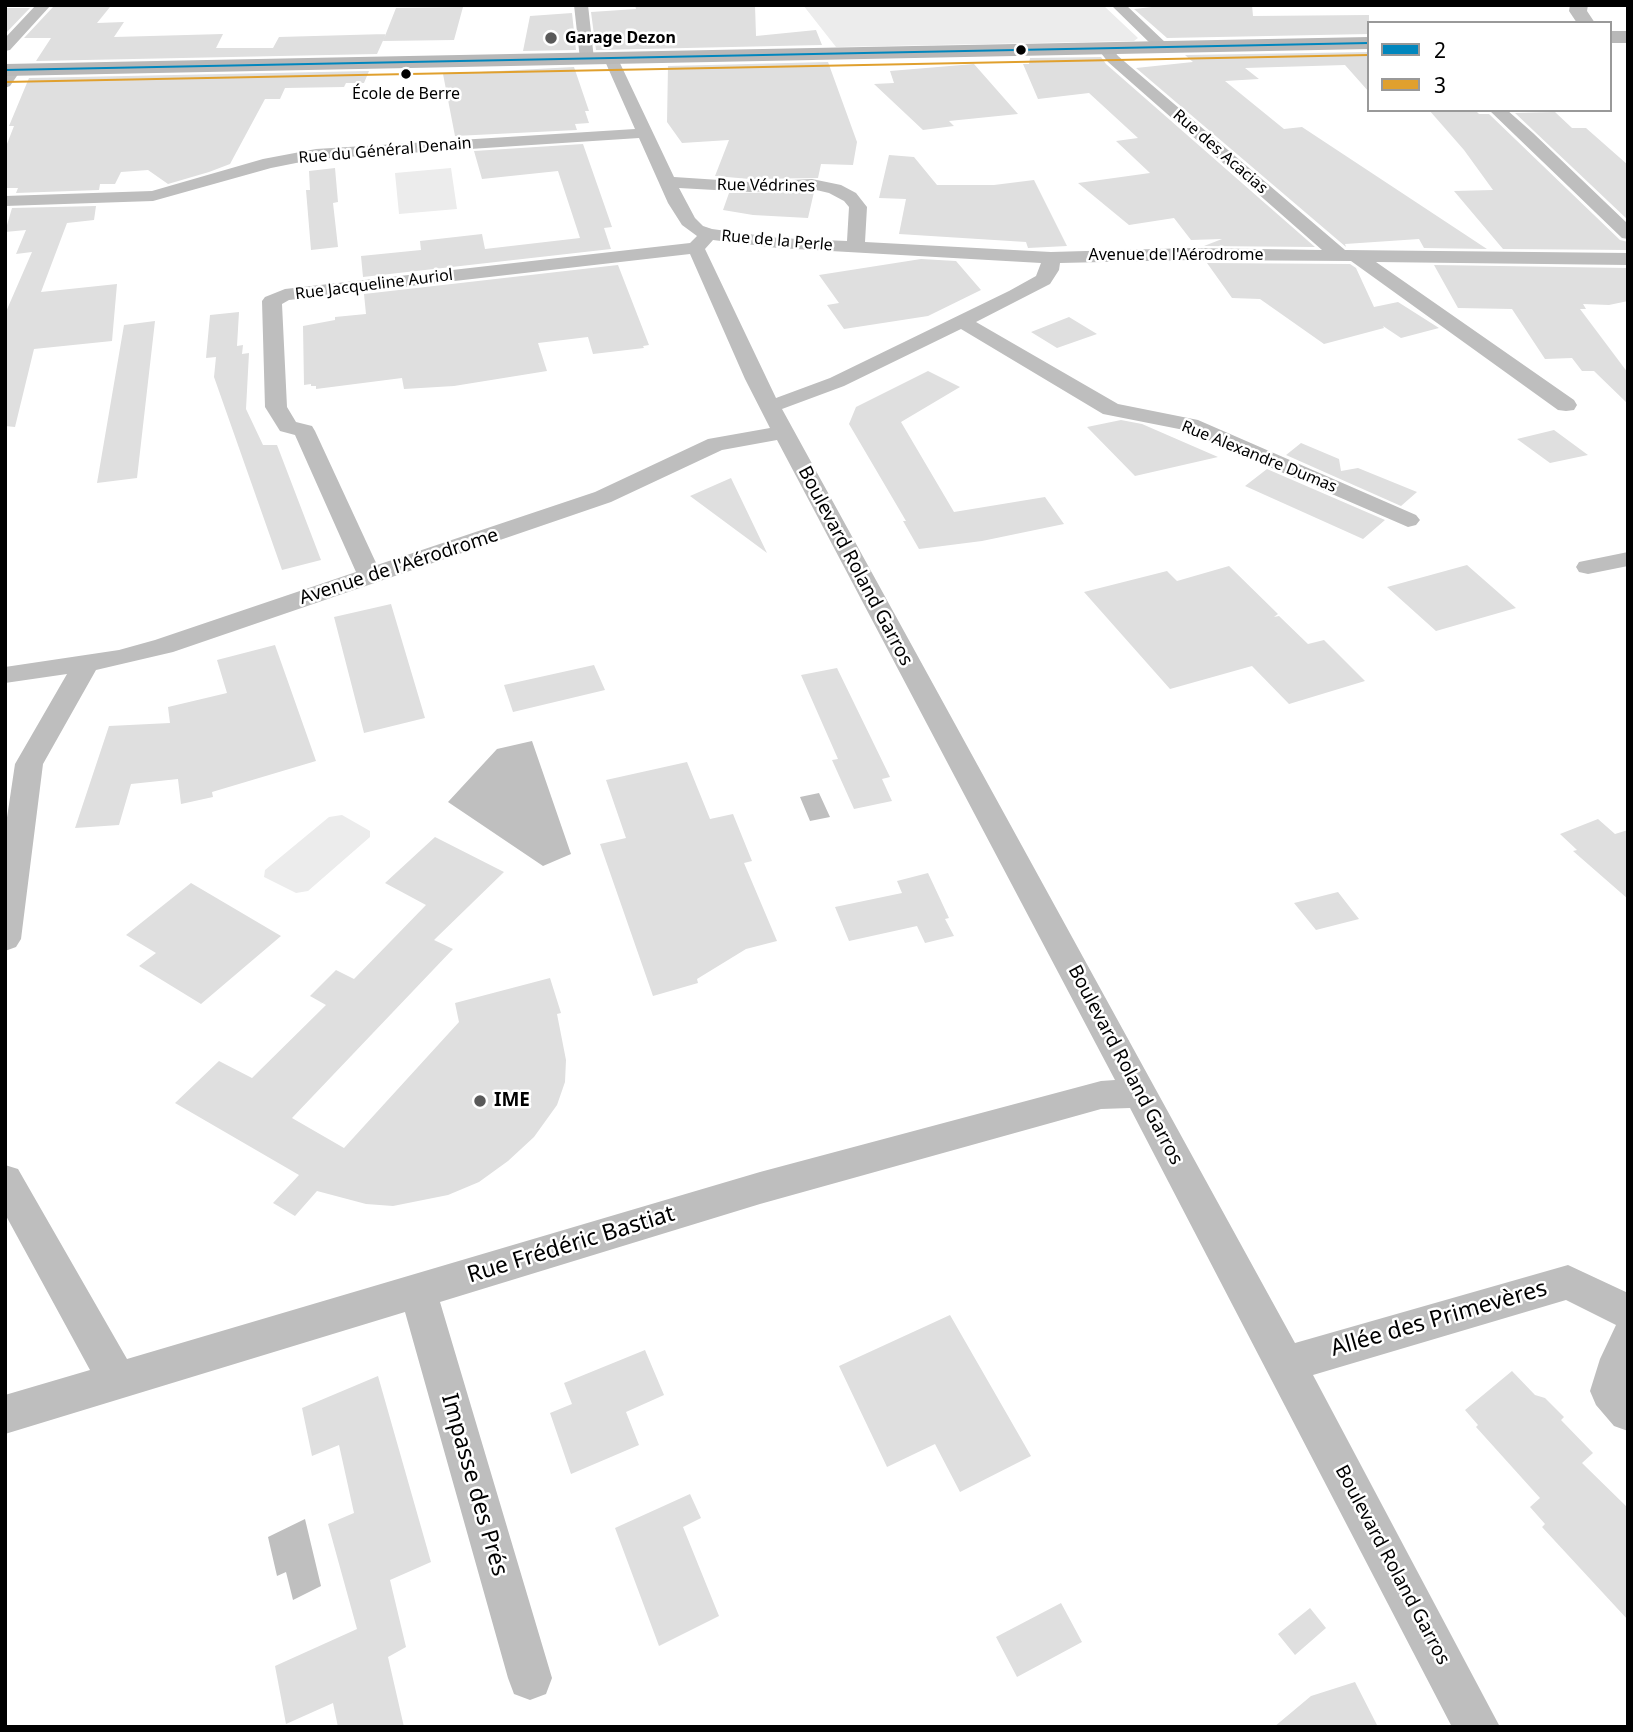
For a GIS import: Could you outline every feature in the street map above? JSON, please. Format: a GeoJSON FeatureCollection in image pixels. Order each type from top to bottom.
{"type":"FeatureCollection","features":[{"type":"Feature","properties":{"kind":"main road"},"geometry":{"type":"LineString","coordinates":[[8,74],[1367,43]]}},
{"type":"Feature","properties":{"kind":"street"},"geometry":{"type":"LineString","coordinates":[[5,47],[44,5]]}},
{"type":"Feature","properties":{"kind":"street"},"geometry":{"type":"LineString","coordinates":[[581,5],[587,59]]}},
{"type":"Feature","properties":{"kind":"street"},"geometry":{"type":"LineString","coordinates":[[1118,5],[1162,47]]}},
{"type":"Feature","properties":{"kind":"street"},"geometry":{"type":"LineString","coordinates":[[1579,5],[1578,11],[1585,21]]}},
{"type":"Feature","properties":{"kind":"street","name":"Rue des Acacias"},"geometry":{"type":"LineString","coordinates":[[1104,48],[1113,59],[1346,255],[1566,405]]}},
{"type":"Feature","properties":{"kind":"street","name":"Rue de la Perle"},"geometry":{"type":"LineString","coordinates":[[611,59],[643,133],[688,222],[697,230],[702,241],[736,240],[1051,258]]}},
{"type":"Feature","properties":{"kind":"street"},"geometry":{"type":"LineString","coordinates":[[1498,112],[1527,136],[1628,234]]}},
{"type":"Feature","properties":{"kind":"street","name":"Rue du Général Denain"},"geometry":{"type":"LineString","coordinates":[[5,201],[153,196],[269,163],[316,154],[643,133]]}},
{"type":"Feature","properties":{"kind":"street","name":"Rue Védrines"},"geometry":{"type":"LineString","coordinates":[[668,183],[750,187],[812,184],[835,189],[850,197],[858,207],[856,247]]}},
{"type":"Feature","properties":{"kind":"street"},"geometry":{"type":"LineString","coordinates":[[702,241],[776,418]]}},
{"type":"Feature","properties":{"kind":"street","name":"Rue Jacqueline Auriol"},"geometry":{"type":"LineString","coordinates":[[370,576],[304,431],[288,426],[276,407],[272,300],[285,295],[702,241]]}},
{"type":"Feature","properties":{"kind":"street","name":"Avenue de l'Aérodrome"},"geometry":{"type":"LineString","coordinates":[[5,675],[86,664],[164,646],[604,497],[776,418],[782,403],[837,382],[1043,280],[1050,270],[1051,258],[1112,255],[1346,255],[1628,259]]}},
{"type":"Feature","properties":{"kind":"street","name":"Rue Alexandre Dumas"},"geometry":{"type":"LineString","coordinates":[[962,322],[1111,409],[1190,425],[1408,520]]}},
{"type":"Feature","properties":{"kind":"street","name":"Boulevard Roland Garros"},"geometry":{"type":"LineString","coordinates":[[776,418],[1286,1364],[1478,1727]]}},
{"type":"Feature","properties":{"kind":"street"},"geometry":{"type":"LineString","coordinates":[[1588,568],[1628,559]]}},
{"type":"Feature","properties":{"kind":"street"},"geometry":{"type":"LineString","coordinates":[[5,939],[29,764],[86,664]]}},
{"type":"Feature","properties":{"kind":"street","name":"Rue Frédéric Bastiat"},"geometry":{"type":"LineString","coordinates":[[5,1415],[773,1184],[1101,1094],[1140,1094]]}},
{"type":"Feature","properties":{"kind":"street"},"geometry":{"type":"LineString","coordinates":[[5,1180],[118,1382]]}},
{"type":"Feature","properties":{"kind":"street","name":"Allée des Primevères"},"geometry":{"type":"LineString","coordinates":[[1286,1364],[1568,1282],[1628,1312]]}},
{"type":"Feature","properties":{"kind":"street","name":"Impasse des Prés"},"geometry":{"type":"LineString","coordinates":[[418,1292],[530,1678]]}},
{"type":"Feature","properties":{"kind":"street"},"geometry":{"type":"LineString","coordinates":[[1628,1339],[1610,1391],[1628,1412]]}},
{"type":"Feature","properties":{"kind":"shaded area"},"geometry":{"type":"Polygon","coordinates":[[[803,5],[1103,5],[1138,38],[1134,41],[836,47],[803,5]]]}},
{"type":"Feature","properties":{"kind":"shaded area"},"geometry":{"type":"Polygon","coordinates":[[[451,168],[457,209],[399,214],[395,173],[451,168]]]}},
{"type":"Feature","properties":{"kind":"shaded area"},"geometry":{"type":"Polygon","coordinates":[[[532,741],[571,854],[543,866],[448,802],[497,749],[532,741]]]}},
{"type":"Feature","properties":{"kind":"shaded area"},"geometry":{"type":"Polygon","coordinates":[[[819,793],[830,817],[810,821],[800,797],[819,793]]]}},
{"type":"Feature","properties":{"kind":"shaded area"},"geometry":{"type":"Polygon","coordinates":[[[342,815],[370,831],[370,837],[308,891],[296,893],[264,877],[265,870],[329,817],[342,815]]]}},
{"type":"Feature","properties":{"kind":"shaded area"},"geometry":{"type":"Polygon","coordinates":[[[305,1519],[321,1586],[293,1600],[286,1572],[277,1576],[268,1537],[305,1519]]]}},
{"type":"Feature","properties":{"kind":"building"},"geometry":{"type":"Polygon","coordinates":[[[635,5],[755,5],[756,36],[816,30],[822,45],[596,50],[591,12],[636,9],[635,5]]]}},
{"type":"Feature","properties":{"kind":"building"},"geometry":{"type":"Polygon","coordinates":[[[1170,5],[1252,5],[1253,16],[1369,15],[1369,21],[1367,34],[1167,38],[1134,9],[1170,5]]]}},
{"type":"Feature","properties":{"kind":"building"},"geometry":{"type":"Polygon","coordinates":[[[53,7],[110,7],[97,23],[124,22],[114,37],[223,34],[216,48],[273,48],[279,37],[386,34],[377,54],[36,61],[51,38],[24,38],[53,7]]]}},
{"type":"Feature","properties":{"kind":"building"},"geometry":{"type":"Polygon","coordinates":[[[463,7],[454,40],[383,41],[396,8],[463,7]]]}},
{"type":"Feature","properties":{"kind":"building"},"geometry":{"type":"Polygon","coordinates":[[[5,8],[30,8],[5,34],[5,8]]]}},
{"type":"Feature","properties":{"kind":"building"},"geometry":{"type":"Polygon","coordinates":[[[572,13],[576,50],[523,51],[530,16],[572,13]]]}},
{"type":"Feature","properties":{"kind":"building"},"geometry":{"type":"Polygon","coordinates":[[[1367,52],[1367,90],[1345,65],[1245,68],[1259,79],[1225,81],[1284,129],[1302,127],[1487,249],[1424,248],[1419,239],[1345,244],[1346,247],[1136,68],[1193,62],[1185,55],[1367,52]]]}},
{"type":"Feature","properties":{"kind":"building"},"geometry":{"type":"Polygon","coordinates":[[[1101,57],[1315,247],[1204,246],[1222,239],[1191,240],[1174,218],[1129,225],[1078,183],[1150,173],[1116,141],[1138,138],[1089,93],[1038,99],[1023,64],[1029,64],[1030,58],[1101,57]]]}},
{"type":"Feature","properties":{"kind":"building"},"geometry":{"type":"Polygon","coordinates":[[[828,62],[857,142],[853,165],[821,164],[818,178],[750,179],[715,176],[729,140],[682,143],[667,122],[668,66],[828,62]]]}},
{"type":"Feature","properties":{"kind":"building"},"geometry":{"type":"Polygon","coordinates":[[[974,64],[1018,114],[949,121],[954,126],[923,130],[874,84],[894,83],[890,71],[974,64]]]}},
{"type":"Feature","properties":{"kind":"building"},"geometry":{"type":"Polygon","coordinates":[[[574,67],[589,111],[585,111],[589,123],[575,124],[577,130],[455,136],[443,74],[574,67]]]}},
{"type":"Feature","properties":{"kind":"building"},"geometry":{"type":"Polygon","coordinates":[[[369,71],[364,83],[346,83],[344,87],[285,88],[280,99],[265,99],[230,164],[209,172],[168,184],[148,170],[121,172],[115,184],[100,184],[99,190],[16,193],[18,188],[5,188],[5,149],[14,126],[9,126],[29,78],[369,71]]]}},
{"type":"Feature","properties":{"kind":"building"},"geometry":{"type":"Polygon","coordinates":[[[1431,112],[1489,114],[1620,240],[1628,242],[1628,250],[1503,249],[1454,191],[1493,190],[1464,150],[1431,112]]]}},
{"type":"Feature","properties":{"kind":"building"},"geometry":{"type":"Polygon","coordinates":[[[1555,112],[1572,128],[1586,128],[1628,165],[1628,220],[1515,113],[1555,112]]]}},
{"type":"Feature","properties":{"kind":"building"},"geometry":{"type":"Polygon","coordinates":[[[583,144],[612,227],[604,228],[611,249],[363,277],[361,256],[421,250],[420,241],[482,234],[485,249],[580,238],[558,171],[482,179],[474,151],[583,144]]]}},
{"type":"Feature","properties":{"kind":"building"},"geometry":{"type":"Polygon","coordinates":[[[889,155],[914,157],[937,185],[994,185],[1034,180],[1067,246],[1028,248],[1026,242],[899,234],[906,199],[879,198],[889,155]]]}},
{"type":"Feature","properties":{"kind":"building"},"geometry":{"type":"Polygon","coordinates":[[[335,168],[338,202],[333,203],[338,247],[311,250],[306,190],[310,190],[309,171],[335,168]]]}},
{"type":"Feature","properties":{"kind":"building"},"geometry":{"type":"Polygon","coordinates":[[[814,192],[808,218],[753,215],[723,210],[729,193],[814,192]]]}},
{"type":"Feature","properties":{"kind":"building"},"geometry":{"type":"Polygon","coordinates":[[[96,206],[94,220],[67,223],[41,292],[117,284],[112,341],[34,349],[15,427],[5,426],[5,314],[32,252],[16,254],[26,230],[5,232],[12,208],[96,206]]]}},
{"type":"Feature","properties":{"kind":"building"},"geometry":{"type":"Polygon","coordinates":[[[921,259],[956,261],[981,290],[928,316],[844,329],[827,305],[839,303],[819,275],[921,259]]]}},
{"type":"Feature","properties":{"kind":"building"},"geometry":{"type":"Polygon","coordinates":[[[1207,263],[1350,264],[1356,268],[1374,307],[1398,302],[1439,328],[1401,338],[1383,326],[1384,328],[1324,344],[1260,299],[1232,298],[1207,263]]]}},
{"type":"Feature","properties":{"kind":"building"},"geometry":{"type":"Polygon","coordinates":[[[618,265],[649,345],[643,346],[644,348],[593,354],[588,337],[538,343],[547,371],[454,386],[404,389],[402,378],[316,389],[316,386],[311,384],[304,385],[303,326],[335,320],[335,317],[366,314],[364,294],[618,265]]]}},
{"type":"Feature","properties":{"kind":"building"},"geometry":{"type":"Polygon","coordinates":[[[1434,265],[1628,268],[1628,301],[1609,305],[1583,304],[1586,309],[1580,309],[1628,373],[1628,404],[1594,371],[1582,371],[1572,358],[1545,359],[1512,309],[1458,308],[1434,265]]]}},
{"type":"Feature","properties":{"kind":"building"},"geometry":{"type":"Polygon","coordinates":[[[239,312],[237,346],[243,345],[242,354],[249,353],[246,409],[263,445],[277,445],[321,560],[282,570],[214,377],[216,357],[206,358],[210,315],[239,312]]]}},
{"type":"Feature","properties":{"kind":"building"},"geometry":{"type":"Polygon","coordinates":[[[1069,317],[1097,334],[1057,348],[1031,332],[1069,317]]]}},
{"type":"Feature","properties":{"kind":"building"},"geometry":{"type":"Polygon","coordinates":[[[155,321],[137,478],[97,483],[124,325],[155,321]]]}},
{"type":"Feature","properties":{"kind":"building"},"geometry":{"type":"Polygon","coordinates":[[[928,371],[960,387],[901,422],[954,512],[1045,497],[1064,524],[982,541],[919,549],[903,521],[906,521],[849,424],[856,407],[928,371]]]}},
{"type":"Feature","properties":{"kind":"building"},"geometry":{"type":"Polygon","coordinates":[[[1121,420],[1142,424],[1218,457],[1135,476],[1087,427],[1121,420]]]}},
{"type":"Feature","properties":{"kind":"building"},"geometry":{"type":"Polygon","coordinates":[[[1554,430],[1588,455],[1550,463],[1517,439],[1554,430]]]}},
{"type":"Feature","properties":{"kind":"building"},"geometry":{"type":"Polygon","coordinates":[[[1301,443],[1339,459],[1341,471],[1358,468],[1417,492],[1401,506],[1286,455],[1301,443]]]}},
{"type":"Feature","properties":{"kind":"building"},"geometry":{"type":"Polygon","coordinates":[[[1267,469],[1385,520],[1363,539],[1245,486],[1267,469]]]}},
{"type":"Feature","properties":{"kind":"building"},"geometry":{"type":"Polygon","coordinates":[[[731,478],[767,553],[690,496],[731,478]]]}},
{"type":"Feature","properties":{"kind":"building"},"geometry":{"type":"Polygon","coordinates":[[[1467,565],[1516,608],[1436,631],[1387,587],[1467,565]]]}},
{"type":"Feature","properties":{"kind":"building"},"geometry":{"type":"Polygon","coordinates":[[[1229,566],[1278,614],[1274,617],[1279,616],[1308,644],[1324,640],[1365,681],[1289,704],[1252,666],[1170,689],[1084,592],[1167,571],[1177,581],[1229,566]]]}},
{"type":"Feature","properties":{"kind":"building"},"geometry":{"type":"Polygon","coordinates":[[[391,604],[425,718],[364,733],[334,617],[391,604]]]}},
{"type":"Feature","properties":{"kind":"building"},"geometry":{"type":"Polygon","coordinates":[[[275,645],[316,761],[212,792],[213,797],[181,804],[178,779],[131,784],[119,825],[75,828],[109,726],[170,723],[168,707],[227,693],[217,660],[275,645]]]}},
{"type":"Feature","properties":{"kind":"building"},"geometry":{"type":"Polygon","coordinates":[[[594,665],[605,690],[513,712],[504,685],[594,665]]]}},
{"type":"Feature","properties":{"kind":"building"},"geometry":{"type":"Polygon","coordinates":[[[837,668],[890,777],[882,779],[892,801],[854,809],[832,760],[838,759],[801,675],[837,668]]]}},
{"type":"Feature","properties":{"kind":"building"},"geometry":{"type":"Polygon","coordinates":[[[687,762],[710,819],[733,814],[752,861],[744,863],[777,941],[746,949],[697,979],[698,983],[653,996],[600,844],[626,838],[606,780],[687,762]]]}},
{"type":"Feature","properties":{"kind":"building"},"geometry":{"type":"Polygon","coordinates":[[[1598,819],[1615,834],[1628,830],[1628,899],[1573,851],[1577,850],[1560,834],[1598,819]]]}},
{"type":"Feature","properties":{"kind":"building"},"geometry":{"type":"Polygon","coordinates":[[[435,837],[504,872],[434,940],[453,949],[292,1118],[344,1148],[459,1022],[455,1003],[550,978],[561,1013],[557,1014],[566,1060],[565,1082],[557,1105],[534,1137],[508,1161],[479,1182],[448,1195],[393,1206],[366,1204],[317,1191],[295,1216],[273,1203],[299,1175],[175,1103],[219,1061],[252,1078],[326,1005],[310,996],[336,970],[354,979],[426,905],[385,883],[435,837]]]}},
{"type":"Feature","properties":{"kind":"building"},"geometry":{"type":"Polygon","coordinates":[[[928,873],[949,918],[945,919],[954,936],[925,943],[917,926],[849,941],[835,907],[902,893],[897,881],[928,873]]]}},
{"type":"Feature","properties":{"kind":"building"},"geometry":{"type":"Polygon","coordinates":[[[191,883],[281,936],[201,1004],[139,966],[156,953],[126,935],[191,883]]]}},
{"type":"Feature","properties":{"kind":"building"},"geometry":{"type":"Polygon","coordinates":[[[1338,892],[1359,919],[1316,930],[1294,903],[1338,892]]]}},
{"type":"Feature","properties":{"kind":"building"},"geometry":{"type":"Polygon","coordinates":[[[950,1315],[1031,1456],[960,1492],[935,1444],[887,1467],[839,1366],[950,1315]]]}},
{"type":"Feature","properties":{"kind":"building"},"geometry":{"type":"Polygon","coordinates":[[[645,1350],[664,1395],[626,1412],[639,1445],[571,1474],[550,1413],[572,1404],[564,1383],[645,1350]]]}},
{"type":"Feature","properties":{"kind":"building"},"geometry":{"type":"Polygon","coordinates":[[[1512,1371],[1535,1395],[1545,1398],[1564,1417],[1561,1420],[1593,1453],[1582,1463],[1628,1508],[1628,1620],[1542,1527],[1545,1524],[1530,1507],[1540,1498],[1476,1427],[1478,1425],[1465,1410],[1512,1371]]]}},
{"type":"Feature","properties":{"kind":"building"},"geometry":{"type":"Polygon","coordinates":[[[378,1376],[431,1562],[390,1580],[406,1647],[388,1657],[404,1727],[338,1727],[333,1703],[286,1724],[275,1666],[357,1629],[328,1524],[354,1513],[339,1445],[312,1456],[302,1408],[378,1376]]]}},
{"type":"Feature","properties":{"kind":"building"},"geometry":{"type":"Polygon","coordinates":[[[690,1494],[701,1518],[683,1527],[719,1616],[659,1646],[615,1528],[690,1494]]]}},
{"type":"Feature","properties":{"kind":"building"},"geometry":{"type":"Polygon","coordinates":[[[1061,1603],[1082,1642],[1017,1677],[996,1637],[1061,1603]]]}},
{"type":"Feature","properties":{"kind":"building"},"geometry":{"type":"Polygon","coordinates":[[[1310,1608],[1326,1628],[1295,1655],[1278,1634],[1310,1608]]]}},
{"type":"Feature","properties":{"kind":"building"},"geometry":{"type":"Polygon","coordinates":[[[1355,1682],[1378,1727],[1274,1727],[1311,1696],[1355,1682]]]}},
{"type":"Feature","properties":{"kind":"transit line","name":"2"},"geometry":{"type":"LineString","coordinates":[[5,70],[1367,43]]}},
{"type":"Feature","properties":{"kind":"transit line","name":"3"},"geometry":{"type":"LineString","coordinates":[[5,82],[1367,55]]}},
{"type":"Feature","properties":{"kind":"place","name":"Garage Dezon"},"geometry":{"type":"Point","coordinates":[551,38]}},
{"type":"Feature","properties":{"kind":"place","name":"École de Berre"},"geometry":{"type":"Point","coordinates":[406,74]}},
{"type":"Feature","properties":{"kind":"place","name":"IME"},"geometry":{"type":"Point","coordinates":[480,1101]}}]}
